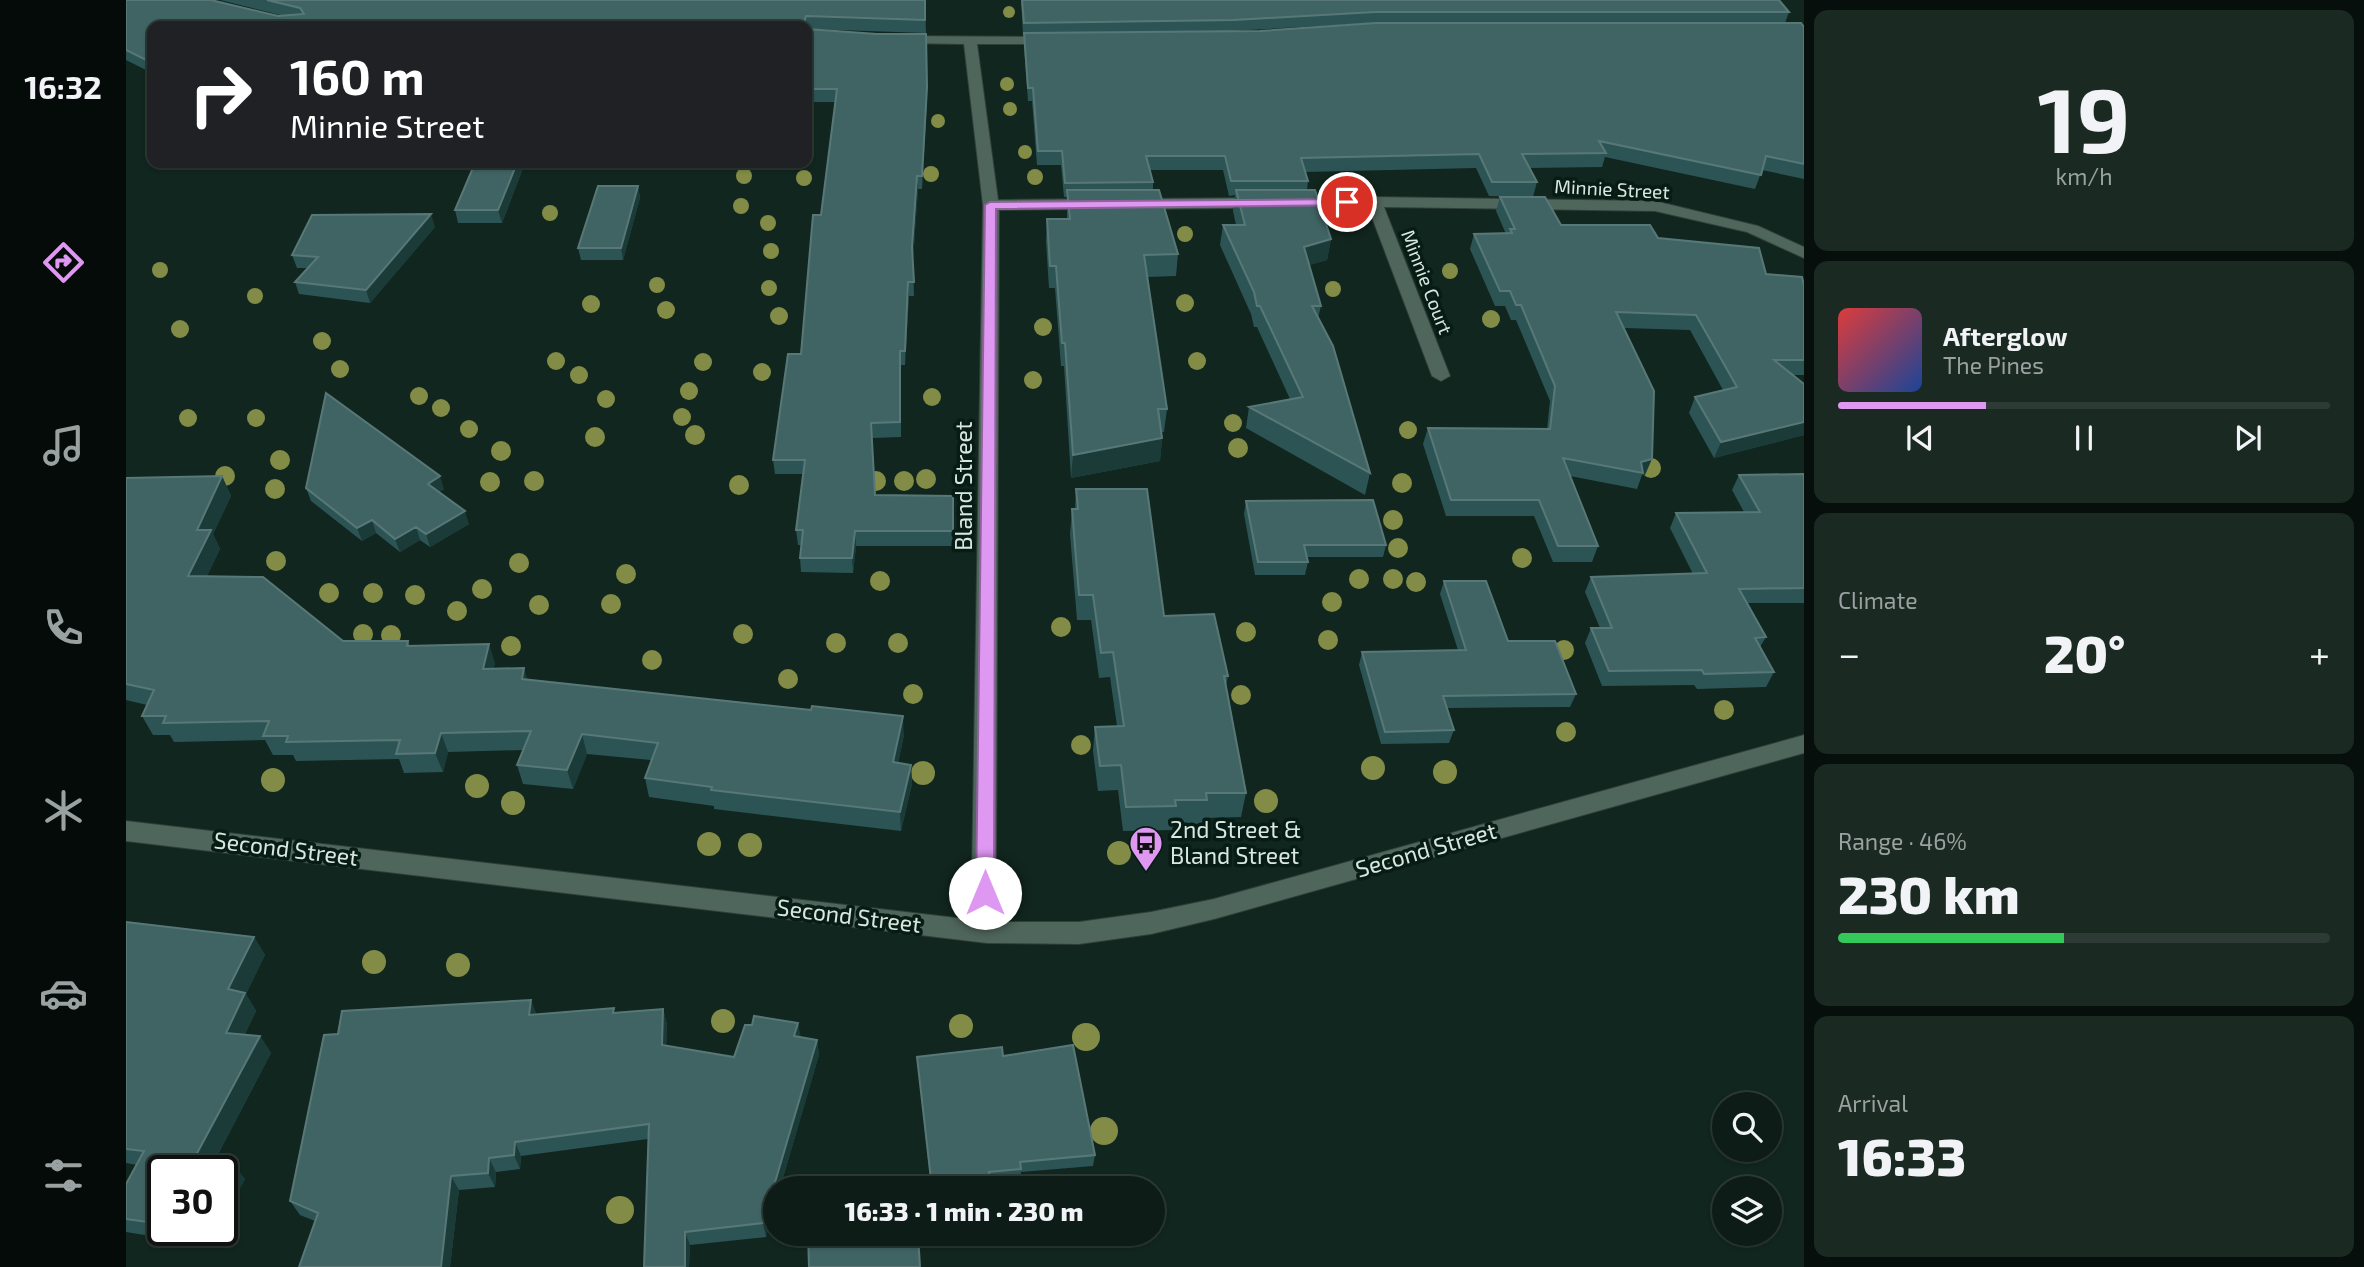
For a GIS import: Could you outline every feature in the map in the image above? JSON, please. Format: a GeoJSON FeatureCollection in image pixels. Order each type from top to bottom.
{"type":"FeatureCollection","features":[{"type":"Feature","properties":{"kind":"street"},"geometry":{"type":"LineString","coordinates":[[891,40],[1066,40]]}},
{"type":"Feature","properties":{"kind":"street","name":"Bland Street"},"geometry":{"type":"LineString","coordinates":[[970,40],[990,205],[984,874],[987,933]]}},
{"type":"Feature","properties":{"kind":"street","name":"Minnie Street"},"geometry":{"type":"LineString","coordinates":[[990,205],[1374,202],[1656,206],[1752,229],[1804,253]]}},
{"type":"Feature","properties":{"kind":"street","name":"Minnie Court"},"geometry":{"type":"LineString","coordinates":[[1374,202],[1441,376]]}},
{"type":"Feature","properties":{"kind":"street","name":"Second Street"},"geometry":{"type":"LineString","coordinates":[[126,831],[987,933],[1079,933],[1151,923],[1214,909],[1804,744]]}},
{"type":"Feature","properties":{"kind":"building"},"geometry":{"type":"Polygon","coordinates":[[[126,0],[211,0],[278,16],[304,14],[300,8],[267,0],[925,0],[925,20],[806,16],[804,21],[147,21],[147,60],[126,50],[126,0]]]}},
{"type":"Feature","properties":{"kind":"building"},"geometry":{"type":"Polygon","coordinates":[[[1022,0],[1779,0],[1789,12],[1375,12],[1234,20],[1024,23],[1022,0]]]}},
{"type":"Feature","properties":{"kind":"building"},"geometry":{"type":"Polygon","coordinates":[[[1376,23],[1801,23],[1804,27],[1804,164],[1766,156],[1761,175],[1599,141],[1606,153],[1522,154],[1537,182],[1492,182],[1479,154],[1301,158],[1308,181],[1231,181],[1225,156],[1146,156],[1153,182],[1065,183],[1062,151],[1038,151],[1033,88],[1028,88],[1024,33],[1260,31],[1376,23]]]}},
{"type":"Feature","properties":{"kind":"building"},"geometry":{"type":"Polygon","coordinates":[[[812,29],[926,34],[927,87],[922,176],[917,176],[912,247],[914,282],[908,282],[905,351],[900,351],[900,422],[871,423],[875,495],[953,496],[953,531],[855,531],[852,558],[800,558],[803,530],[796,530],[805,460],[773,460],[788,354],[801,354],[813,215],[821,215],[837,89],[812,89],[812,29]]]}},
{"type":"Feature","properties":{"kind":"building"},"geometry":{"type":"Polygon","coordinates":[[[473,168],[515,168],[498,210],[455,210],[473,168]]]}},
{"type":"Feature","properties":{"kind":"building"},"geometry":{"type":"Polygon","coordinates":[[[598,186],[638,186],[621,248],[578,248],[598,186]]]}},
{"type":"Feature","properties":{"kind":"building"},"geometry":{"type":"Polygon","coordinates":[[[1067,190],[1159,190],[1178,254],[1144,255],[1167,409],[1158,409],[1162,438],[1073,455],[1065,343],[1062,343],[1056,266],[1050,266],[1047,219],[1070,219],[1067,190]]]}},
{"type":"Feature","properties":{"kind":"building"},"geometry":{"type":"Polygon","coordinates":[[[1236,190],[1315,190],[1331,239],[1304,247],[1321,306],[1312,306],[1333,346],[1370,473],[1249,407],[1303,397],[1260,306],[1257,306],[1254,292],[1223,225],[1245,225],[1236,190]]]}},
{"type":"Feature","properties":{"kind":"building"},"geometry":{"type":"Polygon","coordinates":[[[1500,197],[1545,197],[1561,225],[1650,225],[1658,238],[1759,248],[1766,274],[1802,277],[1804,360],[1774,360],[1804,384],[1804,422],[1721,442],[1695,397],[1737,387],[1696,315],[1616,312],[1654,391],[1652,459],[1641,462],[1643,473],[1563,458],[1598,546],[1558,546],[1539,500],[1451,500],[1428,428],[1550,429],[1555,386],[1521,305],[1516,305],[1510,291],[1500,291],[1474,234],[1512,233],[1510,229],[1515,229],[1500,197]]]}},
{"type":"Feature","properties":{"kind":"building"},"geometry":{"type":"Polygon","coordinates":[[[431,214],[366,290],[295,282],[318,257],[292,255],[312,215],[431,214]]]}},
{"type":"Feature","properties":{"kind":"building"},"geometry":{"type":"Polygon","coordinates":[[[326,393],[440,476],[428,484],[465,511],[426,534],[416,527],[395,539],[372,520],[357,528],[306,488],[326,393]]]}},
{"type":"Feature","properties":{"kind":"building"},"geometry":{"type":"Polygon","coordinates":[[[1804,474],[1804,588],[1739,589],[1766,637],[1755,638],[1774,672],[1704,674],[1702,670],[1609,671],[1591,628],[1612,628],[1591,577],[1707,573],[1676,513],[1760,512],[1739,475],[1804,474]]]}},
{"type":"Feature","properties":{"kind":"building"},"geometry":{"type":"Polygon","coordinates":[[[222,476],[197,530],[211,530],[188,576],[263,577],[343,641],[408,641],[407,646],[489,644],[483,669],[524,668],[522,679],[811,710],[812,706],[903,716],[893,762],[911,765],[900,812],[711,790],[712,787],[645,778],[658,743],[582,734],[567,770],[517,765],[531,731],[441,733],[435,753],[396,754],[400,740],[286,742],[288,736],[263,736],[269,721],[163,723],[166,716],[142,716],[154,690],[126,684],[126,478],[222,476]]]}},
{"type":"Feature","properties":{"kind":"building"},"geometry":{"type":"Polygon","coordinates":[[[1076,489],[1147,489],[1164,616],[1214,614],[1228,676],[1224,676],[1246,793],[1206,793],[1207,800],[1175,800],[1176,806],[1126,807],[1121,765],[1100,766],[1095,727],[1124,726],[1113,652],[1101,653],[1093,595],[1079,595],[1072,509],[1078,509],[1076,489]]]}},
{"type":"Feature","properties":{"kind":"building"},"geometry":{"type":"Polygon","coordinates":[[[1373,500],[1386,545],[1304,545],[1308,562],[1258,562],[1246,501],[1373,500]]]}},
{"type":"Feature","properties":{"kind":"building"},"geometry":{"type":"Polygon","coordinates":[[[1444,581],[1486,581],[1508,641],[1555,641],[1576,694],[1443,696],[1454,730],[1385,732],[1362,652],[1466,650],[1444,581]]]}},
{"type":"Feature","properties":{"kind":"building"},"geometry":{"type":"Polygon","coordinates":[[[126,922],[254,937],[228,989],[245,993],[226,1033],[260,1036],[196,1155],[147,1155],[147,1222],[126,1219],[126,1184],[144,1151],[126,1149],[126,922]]]}},
{"type":"Feature","properties":{"kind":"building"},"geometry":{"type":"Polygon","coordinates":[[[531,1000],[529,1015],[614,1008],[613,1013],[663,1009],[662,1045],[734,1057],[745,1025],[752,1025],[754,1016],[798,1023],[794,1036],[817,1040],[777,1176],[763,1176],[763,1223],[685,1232],[685,1267],[644,1267],[649,1124],[515,1142],[514,1155],[489,1158],[488,1173],[451,1176],[441,1267],[299,1267],[318,1213],[290,1201],[324,1035],[338,1034],[342,1011],[531,1000]]]}},
{"type":"Feature","properties":{"kind":"building"},"geometry":{"type":"Polygon","coordinates":[[[1073,1045],[1095,1155],[1020,1162],[1021,1169],[989,1172],[990,1176],[931,1176],[917,1057],[1002,1047],[1003,1056],[1073,1045]]]}},
{"type":"Feature","properties":{"kind":"building"},"geometry":{"type":"Polygon","coordinates":[[[808,1246],[919,1246],[920,1267],[809,1267],[808,1246]]]}},
{"type":"Feature","properties":{"kind":"place","name":"2nd Street & Bland Street"},"geometry":{"type":"Point","coordinates":[1146,873]}},
{"type":"Feature","properties":{"kind":"route"},"geometry":{"type":"LineString","coordinates":[[985,893],[990,205],[1347,202]]}}]}
